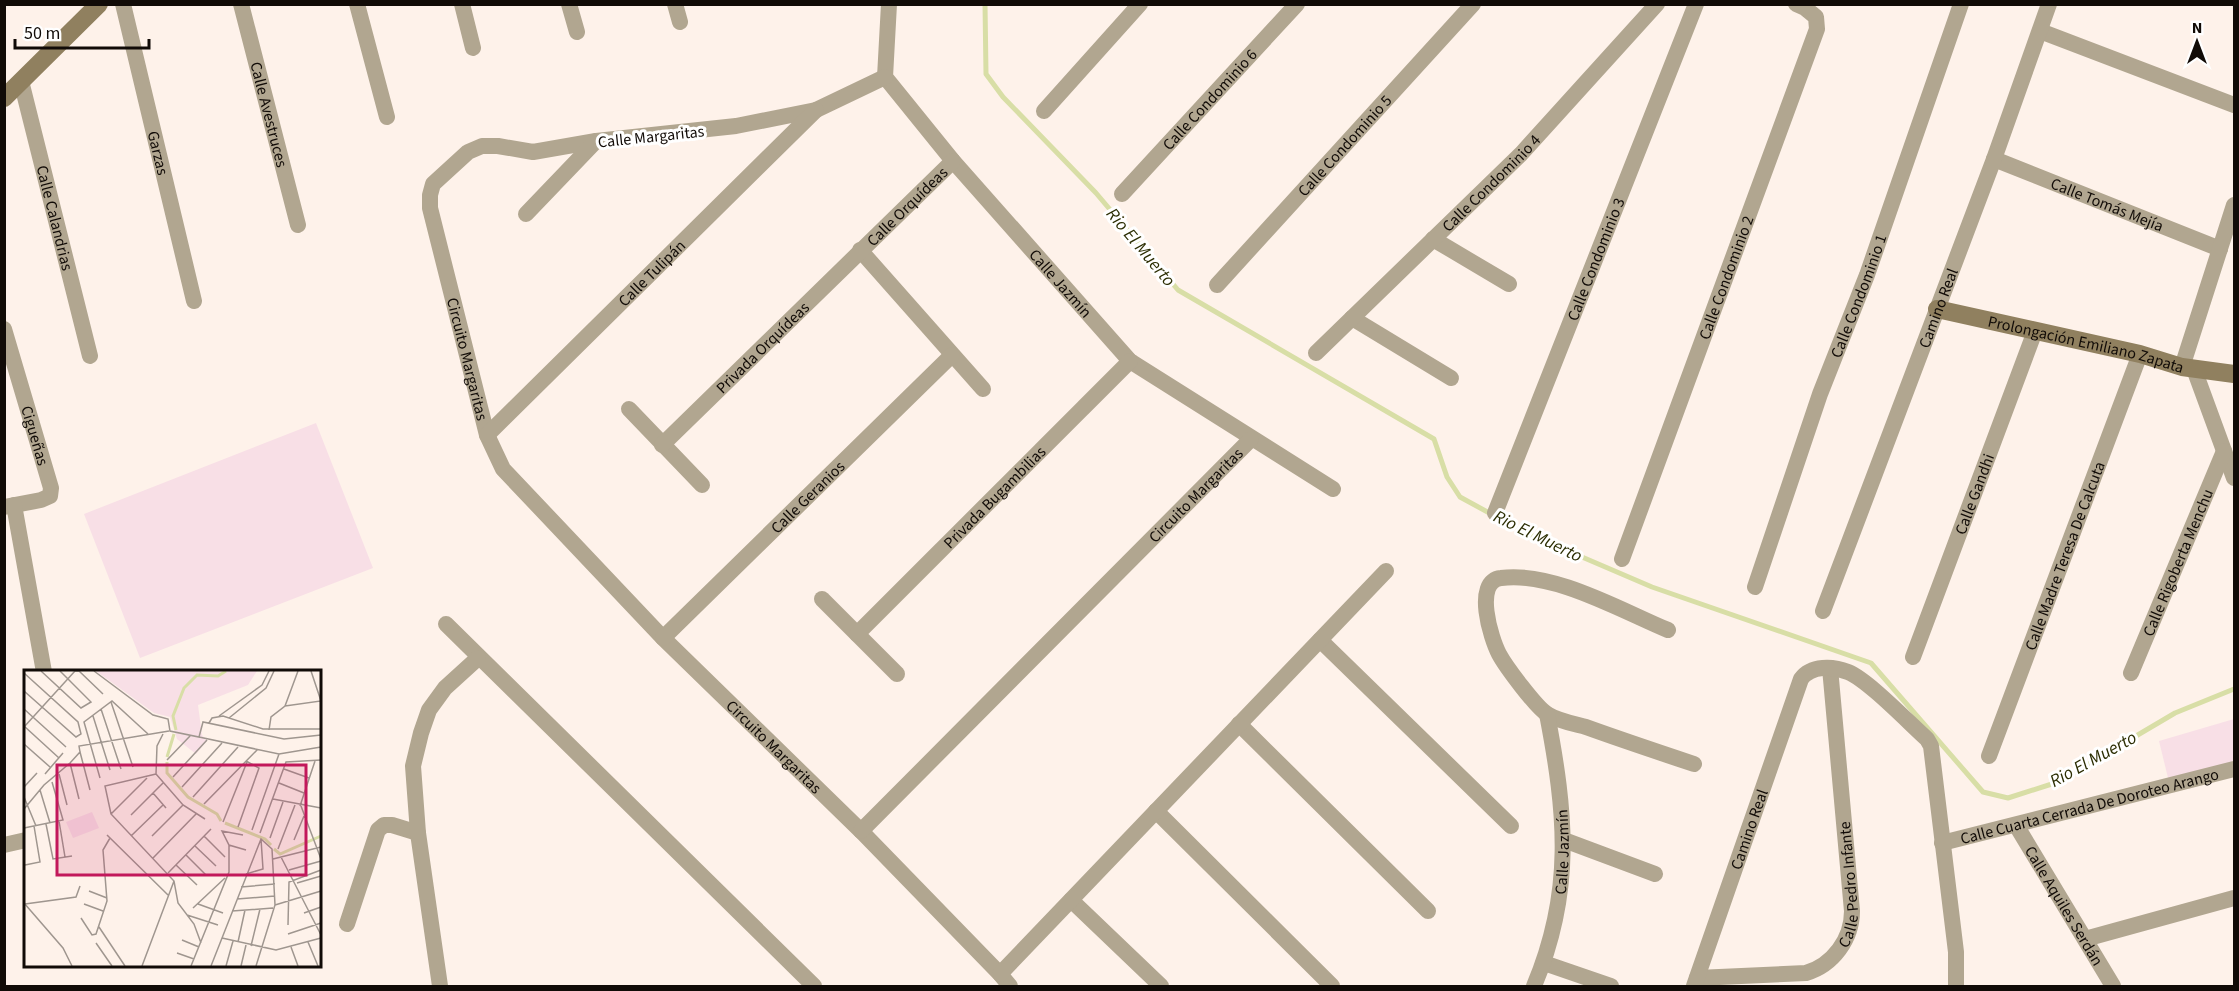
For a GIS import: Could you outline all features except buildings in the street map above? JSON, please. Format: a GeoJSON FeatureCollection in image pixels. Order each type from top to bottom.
{"type":"FeatureCollection","features":[{"type":"Feature","properties":{"kind":"street"},"geometry":{"type":"LineString","coordinates":[[4,98],[99,4]]}},
{"type":"Feature","properties":{"kind":"street","name":"Garzas"},"geometry":{"type":"LineString","coordinates":[[123,4],[194,301]]}},
{"type":"Feature","properties":{"kind":"street","name":"Calle Avestruces"},"geometry":{"type":"LineString","coordinates":[[241,4],[298,225]]}},
{"type":"Feature","properties":{"kind":"street"},"geometry":{"type":"LineString","coordinates":[[357,4],[387,117]]}},
{"type":"Feature","properties":{"kind":"street"},"geometry":{"type":"LineString","coordinates":[[462,4],[473,48]]}},
{"type":"Feature","properties":{"kind":"street"},"geometry":{"type":"LineString","coordinates":[[569,4],[577,32]]}},
{"type":"Feature","properties":{"kind":"street"},"geometry":{"type":"LineString","coordinates":[[675,4],[680,22]]}},
{"type":"Feature","properties":{"kind":"street"},"geometry":{"type":"LineString","coordinates":[[885,77],[889,4]]}},
{"type":"Feature","properties":{"kind":"street"},"geometry":{"type":"LineString","coordinates":[[1044,111],[1140,4]]}},
{"type":"Feature","properties":{"kind":"street","name":"Calle Condominio 6"},"geometry":{"type":"LineString","coordinates":[[1122,194],[1297,4]]}},
{"type":"Feature","properties":{"kind":"street","name":"Calle Condominio 5"},"geometry":{"type":"LineString","coordinates":[[1217,285],[1473,4]]}},
{"type":"Feature","properties":{"kind":"street","name":"Calle Condominio 4"},"geometry":{"type":"LineString","coordinates":[[1316,353],[1521,154],[1657,4]]}},
{"type":"Feature","properties":{"kind":"street","name":"Calle Condominio 3"},"geometry":{"type":"LineString","coordinates":[[1495,513],[1695,4]]}},
{"type":"Feature","properties":{"kind":"street","name":"Calle Condominio 2"},"geometry":{"type":"LineString","coordinates":[[1622,559],[1817,29],[1816,16],[1796,4]]}},
{"type":"Feature","properties":{"kind":"street","name":"Calle Condominio 1"},"geometry":{"type":"LineString","coordinates":[[1755,588],[1820,394],[1867,274],[1961,4]]}},
{"type":"Feature","properties":{"kind":"street","name":"Camino Real"},"geometry":{"type":"LineString","coordinates":[[1823,610],[1994,159],[2049,4]]}},
{"type":"Feature","properties":{"kind":"street"},"geometry":{"type":"LineString","coordinates":[[2040,31],[2235,105]]}},
{"type":"Feature","properties":{"kind":"street","name":"Calle Margaritas"},"geometry":{"type":"LineString","coordinates":[[430,195],[433,183],[468,152],[482,146],[498,146],[532,152],[596,141],[736,126],[816,110],[885,77]]}},
{"type":"Feature","properties":{"kind":"street","name":"Calle Jazmín"},"geometry":{"type":"LineString","coordinates":[[885,77],[953,161],[1130,361],[1333,489]]}},
{"type":"Feature","properties":{"kind":"street","name":"Calle Calandrias"},"geometry":{"type":"LineString","coordinates":[[21,81],[90,356]]}},
{"type":"Feature","properties":{"kind":"street","name":"Calle Tulipán"},"geometry":{"type":"LineString","coordinates":[[488,435],[816,110]]}},
{"type":"Feature","properties":{"kind":"street"},"geometry":{"type":"LineString","coordinates":[[526,214],[596,141]]}},
{"type":"Feature","properties":{"kind":"street","name":"Calle Tomás Mejía"},"geometry":{"type":"LineString","coordinates":[[1994,159],[2220,249]]}},
{"type":"Feature","properties":{"kind":"street","name":"Calle Orquídeas"},"geometry":{"type":"LineString","coordinates":[[861,250],[953,161]]}},
{"type":"Feature","properties":{"kind":"street","name":"Circuito Margaritas"},"geometry":{"type":"LineString","coordinates":[[430,195],[430,208],[488,435],[503,469],[663,638],[861,831],[1251,439]]}},
{"type":"Feature","properties":{"kind":"street"},"geometry":{"type":"LineString","coordinates":[[2235,205],[2231,231],[2220,249],[2188,368],[2235,478]]}},
{"type":"Feature","properties":{"kind":"street"},"geometry":{"type":"LineString","coordinates":[[1434,239],[1509,284]]}},
{"type":"Feature","properties":{"kind":"street"},"geometry":{"type":"LineString","coordinates":[[861,250],[983,389]]}},
{"type":"Feature","properties":{"kind":"street","name":"Privada Orquídeas"},"geometry":{"type":"LineString","coordinates":[[663,445],[861,250]]}},
{"type":"Feature","properties":{"kind":"street","name":"Prolongación Emiliano Zapata"},"geometry":{"type":"LineString","coordinates":[[1937,309],[2140,354],[2188,368],[2235,374]]}},
{"type":"Feature","properties":{"kind":"street"},"geometry":{"type":"LineString","coordinates":[[1352,318],[1451,378]]}},
{"type":"Feature","properties":{"kind":"street","name":"Cigueñas"},"geometry":{"type":"LineString","coordinates":[[4,329],[51,488],[50,496],[41,500],[9,506]]}},
{"type":"Feature","properties":{"kind":"street","name":"Calle Gandhi"},"geometry":{"type":"LineString","coordinates":[[1913,657],[2035,331]]}},
{"type":"Feature","properties":{"kind":"street","name":"Calle Madre Teresa De Calcuta"},"geometry":{"type":"LineString","coordinates":[[1989,756],[2140,354]]}},
{"type":"Feature","properties":{"kind":"street","name":"Calle Geranios"},"geometry":{"type":"LineString","coordinates":[[663,638],[952,355]]}},
{"type":"Feature","properties":{"kind":"street","name":"Privada Bugambilias"},"geometry":{"type":"LineString","coordinates":[[857,634],[1130,361]]}},
{"type":"Feature","properties":{"kind":"street"},"geometry":{"type":"LineString","coordinates":[[629,409],[702,485]]}},
{"type":"Feature","properties":{"kind":"street","name":"Calle Rigoberta Menchu"},"geometry":{"type":"LineString","coordinates":[[2131,673],[2224,451]]}},
{"type":"Feature","properties":{"kind":"street"},"geometry":{"type":"LineString","coordinates":[[9,506],[44,670]]}},
{"type":"Feature","properties":{"kind":"street"},"geometry":{"type":"LineString","coordinates":[[861,831],[1005,980],[1071,900],[1386,571]]}},
{"type":"Feature","properties":{"kind":"street"},"geometry":{"type":"LineString","coordinates":[[1668,630],[1559,583],[1498,578],[1486,591],[1486,614],[1498,654],[1516,679],[1548,714],[1694,764]]}},
{"type":"Feature","properties":{"kind":"street"},"geometry":{"type":"LineString","coordinates":[[822,599],[897,674]]}},
{"type":"Feature","properties":{"kind":"street"},"geometry":{"type":"LineString","coordinates":[[446,624],[814,987]]}},
{"type":"Feature","properties":{"kind":"street"},"geometry":{"type":"LineString","coordinates":[[1320,640],[1511,826]]}},
{"type":"Feature","properties":{"kind":"street"},"geometry":{"type":"LineString","coordinates":[[440,987],[418,833],[413,766],[420,733],[429,710],[445,688],[478,658]]}},
{"type":"Feature","properties":{"kind":"street"},"geometry":{"type":"LineString","coordinates":[[1830,668],[1849,672],[1862,681],[1927,739],[1931,746],[1956,952],[1956,987]]}},
{"type":"Feature","properties":{"kind":"street","name":"Camino Real"},"geometry":{"type":"LineString","coordinates":[[1696,982],[1802,679],[1811,670],[1830,668]]}},
{"type":"Feature","properties":{"kind":"street","name":"Calle Pedro Infante"},"geometry":{"type":"LineString","coordinates":[[1696,982],[1806,974],[1820,969],[1830,961],[1848,936],[1852,924],[1852,911],[1830,668]]}},
{"type":"Feature","properties":{"kind":"street","name":"Calle Jazmín"},"geometry":{"type":"LineString","coordinates":[[1534,987],[1544,963],[1560,903],[1564,840],[1560,780],[1548,714]]}},
{"type":"Feature","properties":{"kind":"street"},"geometry":{"type":"LineString","coordinates":[[1239,724],[1428,911]]}},
{"type":"Feature","properties":{"kind":"street","name":"Calle Cuarta Cerrada De Doroteo Arango"},"geometry":{"type":"LineString","coordinates":[[1942,843],[2235,769]]}},
{"type":"Feature","properties":{"kind":"street"},"geometry":{"type":"LineString","coordinates":[[1156,811],[1332,987]]}},
{"type":"Feature","properties":{"kind":"street"},"geometry":{"type":"LineString","coordinates":[[347,924],[378,830],[384,825],[392,825],[418,833]]}},
{"type":"Feature","properties":{"kind":"street","name":"Calle Aquiles Serdán"},"geometry":{"type":"LineString","coordinates":[[2016,825],[2113,987]]}},
{"type":"Feature","properties":{"kind":"street"},"geometry":{"type":"LineString","coordinates":[[4,845],[24,840]]}},
{"type":"Feature","properties":{"kind":"street"},"geometry":{"type":"LineString","coordinates":[[1564,840],[1655,874]]}},
{"type":"Feature","properties":{"kind":"street"},"geometry":{"type":"LineString","coordinates":[[2085,939],[2235,898]]}},
{"type":"Feature","properties":{"kind":"street"},"geometry":{"type":"LineString","coordinates":[[1071,900],[1161,987]]}},
{"type":"Feature","properties":{"kind":"street"},"geometry":{"type":"LineString","coordinates":[[1544,963],[1611,987]]}},
{"type":"Feature","properties":{"kind":"shaded area"},"geometry":{"type":"Polygon","coordinates":[[[316,423],[373,568],[140,658],[84,514],[316,423]]]}},
{"type":"Feature","properties":{"kind":"shaded area"},"geometry":{"type":"Polygon","coordinates":[[[2234,719],[2234,768],[2170,786],[2159,741],[2234,719]]]}},
{"type":"Feature","properties":{"kind":"waterway","name":"Rio El Muerto"},"geometry":{"type":"LineString","coordinates":[[985,4],[986,74],[1003,97],[1096,193],[1178,290],[1434,439],[1447,477],[1460,497],[1526,533],[1652,587],[1871,663],[1983,792],[2008,798],[2058,782],[2175,713],[2234,689]]}}]}
